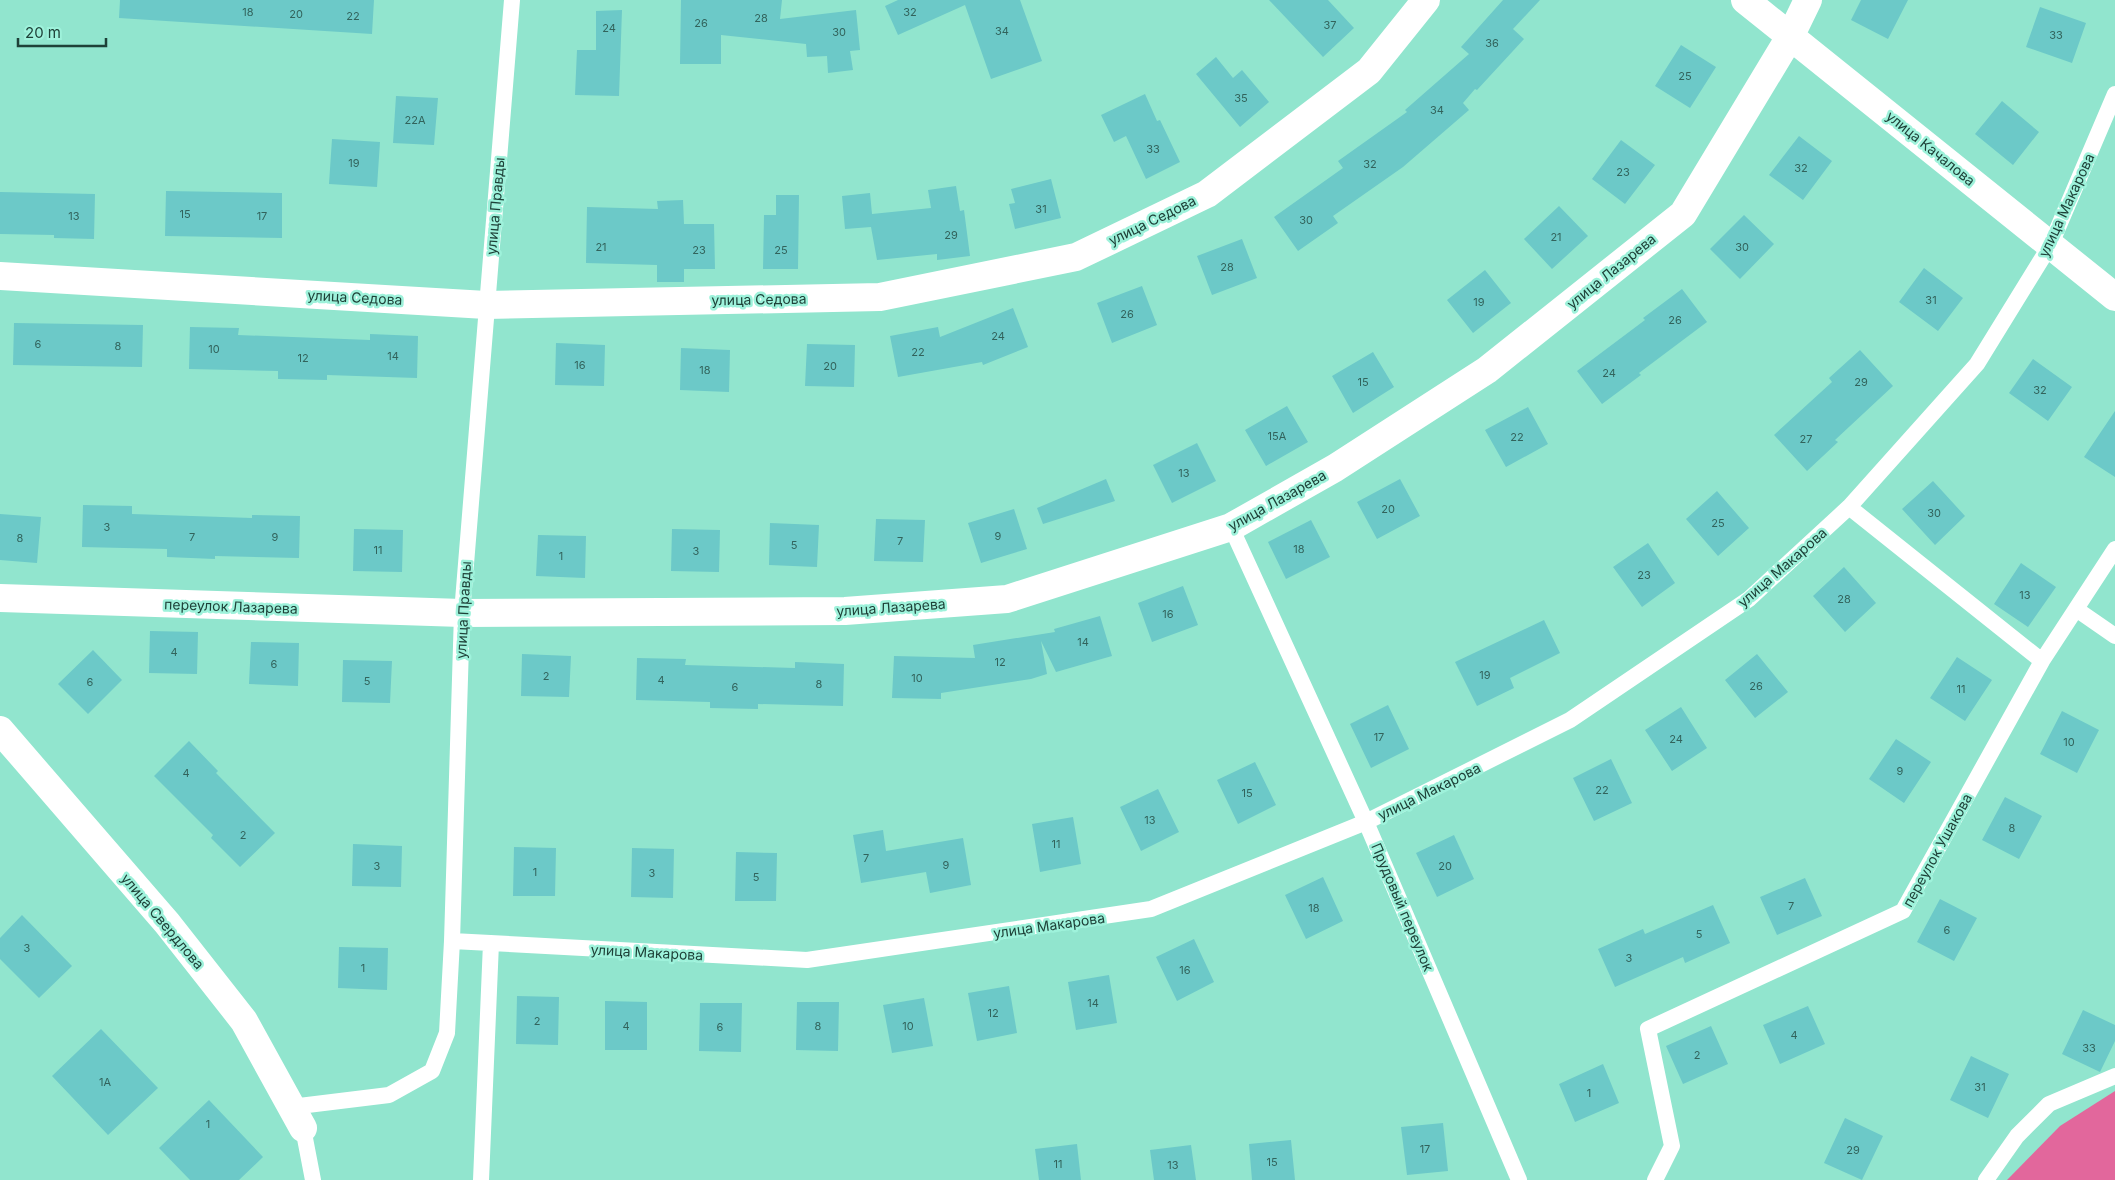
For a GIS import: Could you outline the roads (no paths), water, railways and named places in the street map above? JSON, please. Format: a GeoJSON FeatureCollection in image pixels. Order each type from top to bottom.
{"type":"FeatureCollection","features":[{"type":"Feature","properties":{"kind":"street","name":"улица Седова"},"geometry":{"type":"LineString","coordinates":[[0,276],[486,305],[880,297],[1076,257],[1207,194],[1369,71],[1426,0]]}},
{"type":"Feature","properties":{"kind":"street","name":"улица Качалова"},"geometry":{"type":"LineString","coordinates":[[1746,0],[2115,297]]}},
{"type":"Feature","properties":{"kind":"street","name":"улица Лазарева"},"geometry":{"type":"LineString","coordinates":[[462,613],[845,611],[1007,599],[1230,527],[1334,468],[1487,370],[1683,214],[1791,35],[1808,0]]}},
{"type":"Feature","properties":{"kind":"street","name":"переулок Лазарева"},"geometry":{"type":"LineString","coordinates":[[0,598],[462,613]]}},
{"type":"Feature","properties":{"kind":"street","name":"улица Свердлова"},"geometry":{"type":"LineString","coordinates":[[0,730],[167,923],[244,1021],[297,1118]]}},
{"type":"Feature","properties":{"kind":"lane","name":"улица Правды"},"geometry":{"type":"LineString","coordinates":[[297,1118],[389,1095],[432,1071],[447,1033],[452,941],[462,613],[512,0]]}},
{"type":"Feature","properties":{"kind":"lane","name":"улица Макарова"},"geometry":{"type":"LineString","coordinates":[[452,941],[807,960],[1151,909],[1366,822],[1570,720],[1749,599],[1848,508],[1977,364],[2051,244],[2115,94]]}},
{"type":"Feature","properties":{"kind":"lane"},"geometry":{"type":"LineString","coordinates":[[1848,508],[2042,661]]}},
{"type":"Feature","properties":{"kind":"lane","name":"Прудовый переулок"},"geometry":{"type":"LineString","coordinates":[[1230,527],[1366,822],[1519,1180]]}},
{"type":"Feature","properties":{"kind":"lane","name":"переулок Ушакова"},"geometry":{"type":"LineString","coordinates":[[1655,1180],[1672,1146],[1648,1029],[1903,911],[2042,661],[2115,549]]}},
{"type":"Feature","properties":{"kind":"lane"},"geometry":{"type":"LineString","coordinates":[[2076,609],[2115,636]]}},
{"type":"Feature","properties":{"kind":"lane"},"geometry":{"type":"LineString","coordinates":[[481,1180],[492,943]]}},
{"type":"Feature","properties":{"kind":"lane"},"geometry":{"type":"LineString","coordinates":[[1986,1180],[2017,1136],[2049,1104],[2115,1076]]}},
{"type":"Feature","properties":{"kind":"lane"},"geometry":{"type":"LineString","coordinates":[[297,1118],[313,1180]]}}]}
